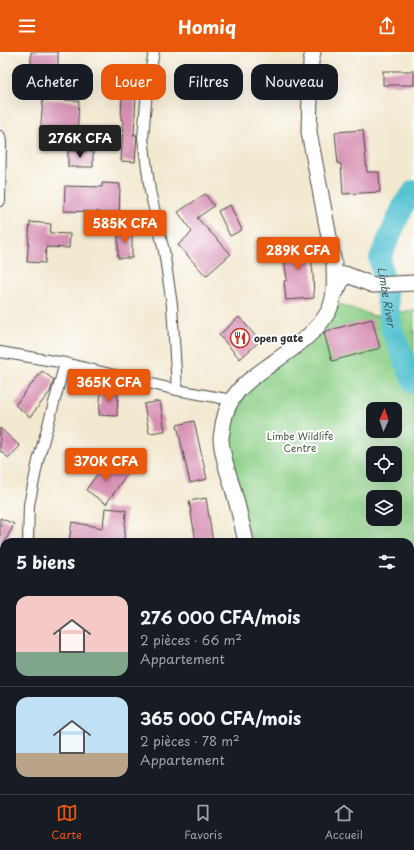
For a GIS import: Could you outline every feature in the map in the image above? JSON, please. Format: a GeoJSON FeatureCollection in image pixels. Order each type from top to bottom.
{"type":"FeatureCollection","features":[{"type":"Feature","properties":{"kind":"street"},"geometry":{"type":"LineString","coordinates":[[154,52],[143,138],[150,191],[164,251],[172,305],[177,390]]}},
{"type":"Feature","properties":{"kind":"street"},"geometry":{"type":"LineString","coordinates":[[245,538],[225,464],[221,438],[225,416],[238,390],[253,376],[309,336],[324,319],[330,308],[335,284],[334,263],[309,132],[311,61],[313,52]]}},
{"type":"Feature","properties":{"kind":"street"},"geometry":{"type":"LineString","coordinates":[[0,136],[0,201]]}},
{"type":"Feature","properties":{"kind":"street"},"geometry":{"type":"LineString","coordinates":[[333,298],[345,274],[373,285],[409,283]]}},
{"type":"Feature","properties":{"kind":"street"},"geometry":{"type":"LineString","coordinates":[[0,352],[65,363],[177,390],[232,400]]}},
{"type":"Feature","properties":{"kind":"street"},"geometry":{"type":"LineString","coordinates":[[28,538],[29,505],[38,461],[65,363]]}},
{"type":"Feature","properties":{"kind":"green space","name":"Limbe Wildlife Centre"},"geometry":{"type":"Polygon","coordinates":[[[339,304],[374,316],[414,310],[414,538],[250,538],[223,439],[233,403],[339,304]]]}},
{"type":"Feature","properties":{"kind":"building"},"geometry":{"type":"Polygon","coordinates":[[[31,52],[58,52],[58,64],[31,64],[31,52]]]}},
{"type":"Feature","properties":{"kind":"building"},"geometry":{"type":"Polygon","coordinates":[[[383,71],[414,71],[414,85],[383,85],[383,71]]]}},
{"type":"Feature","properties":{"kind":"building"},"geometry":{"type":"Polygon","coordinates":[[[43,100],[79,101],[77,139],[40,136],[43,100]]]}},
{"type":"Feature","properties":{"kind":"building"},"geometry":{"type":"Polygon","coordinates":[[[122,100],[136,100],[134,135],[137,135],[135,162],[121,161],[123,120],[121,120],[122,100]]]}},
{"type":"Feature","properties":{"kind":"building"},"geometry":{"type":"Polygon","coordinates":[[[363,130],[367,172],[379,172],[380,192],[343,194],[341,164],[338,164],[335,132],[363,130]]]}},
{"type":"Feature","properties":{"kind":"building"},"geometry":{"type":"Polygon","coordinates":[[[68,151],[93,152],[93,167],[68,167],[68,151]]]}},
{"type":"Feature","properties":{"kind":"building"},"geometry":{"type":"Polygon","coordinates":[[[102,183],[120,184],[119,220],[101,220],[101,212],[64,211],[65,186],[102,187],[102,183]]]}},
{"type":"Feature","properties":{"kind":"building"},"geometry":{"type":"Polygon","coordinates":[[[205,194],[214,206],[197,218],[231,254],[206,276],[178,245],[192,232],[178,212],[205,194]]]}},
{"type":"Feature","properties":{"kind":"building"},"geometry":{"type":"Polygon","coordinates":[[[230,205],[242,230],[230,236],[218,211],[230,205]]]}},
{"type":"Feature","properties":{"kind":"building"},"geometry":{"type":"Polygon","coordinates":[[[30,222],[51,224],[50,233],[70,234],[69,248],[46,247],[45,263],[27,262],[30,222]]]}},
{"type":"Feature","properties":{"kind":"building"},"geometry":{"type":"Polygon","coordinates":[[[118,231],[132,231],[132,258],[118,258],[118,231]]]}},
{"type":"Feature","properties":{"kind":"building"},"geometry":{"type":"Polygon","coordinates":[[[309,240],[314,298],[286,300],[284,281],[287,280],[282,244],[309,240]]]}},
{"type":"Feature","properties":{"kind":"building","name":"open gate"},"geometry":{"type":"Polygon","coordinates":[[[239,317],[260,341],[240,359],[219,335],[239,317]]]}},
{"type":"Feature","properties":{"kind":"building"},"geometry":{"type":"Polygon","coordinates":[[[372,319],[380,348],[332,361],[324,333],[326,331],[372,319]]]}},
{"type":"Feature","properties":{"kind":"building"},"geometry":{"type":"Polygon","coordinates":[[[42,371],[54,380],[50,392],[30,417],[15,405],[42,371]]]}},
{"type":"Feature","properties":{"kind":"building"},"geometry":{"type":"Polygon","coordinates":[[[101,389],[118,390],[117,416],[99,415],[101,389]]]}},
{"type":"Feature","properties":{"kind":"building"},"geometry":{"type":"Polygon","coordinates":[[[160,401],[165,431],[149,433],[144,404],[160,401]]]}},
{"type":"Feature","properties":{"kind":"building"},"geometry":{"type":"Polygon","coordinates":[[[194,421],[207,479],[190,483],[177,425],[194,421]]]}},
{"type":"Feature","properties":{"kind":"building"},"geometry":{"type":"Polygon","coordinates":[[[0,428],[20,446],[9,458],[0,451],[0,428]]]}},
{"type":"Feature","properties":{"kind":"building"},"geometry":{"type":"Polygon","coordinates":[[[107,460],[127,474],[106,504],[86,490],[107,460]]]}},
{"type":"Feature","properties":{"kind":"building"},"geometry":{"type":"Polygon","coordinates":[[[206,498],[212,538],[195,538],[189,501],[206,498]]]}},
{"type":"Feature","properties":{"kind":"building"},"geometry":{"type":"Polygon","coordinates":[[[105,508],[126,510],[124,538],[69,538],[72,522],[103,528],[105,508]]]}},
{"type":"Feature","properties":{"kind":"building"},"geometry":{"type":"Polygon","coordinates":[[[0,518],[14,524],[7,538],[0,538],[0,518]]]}},
{"type":"Feature","properties":{"kind":"waterway","name":"Limbe River"},"geometry":{"type":"LineString","coordinates":[[414,191],[404,204],[380,258],[392,330],[414,383]]}},
{"type":"Feature","properties":{"kind":"place","name":"open gate"},"geometry":{"type":"Point","coordinates":[240,338]}}]}
